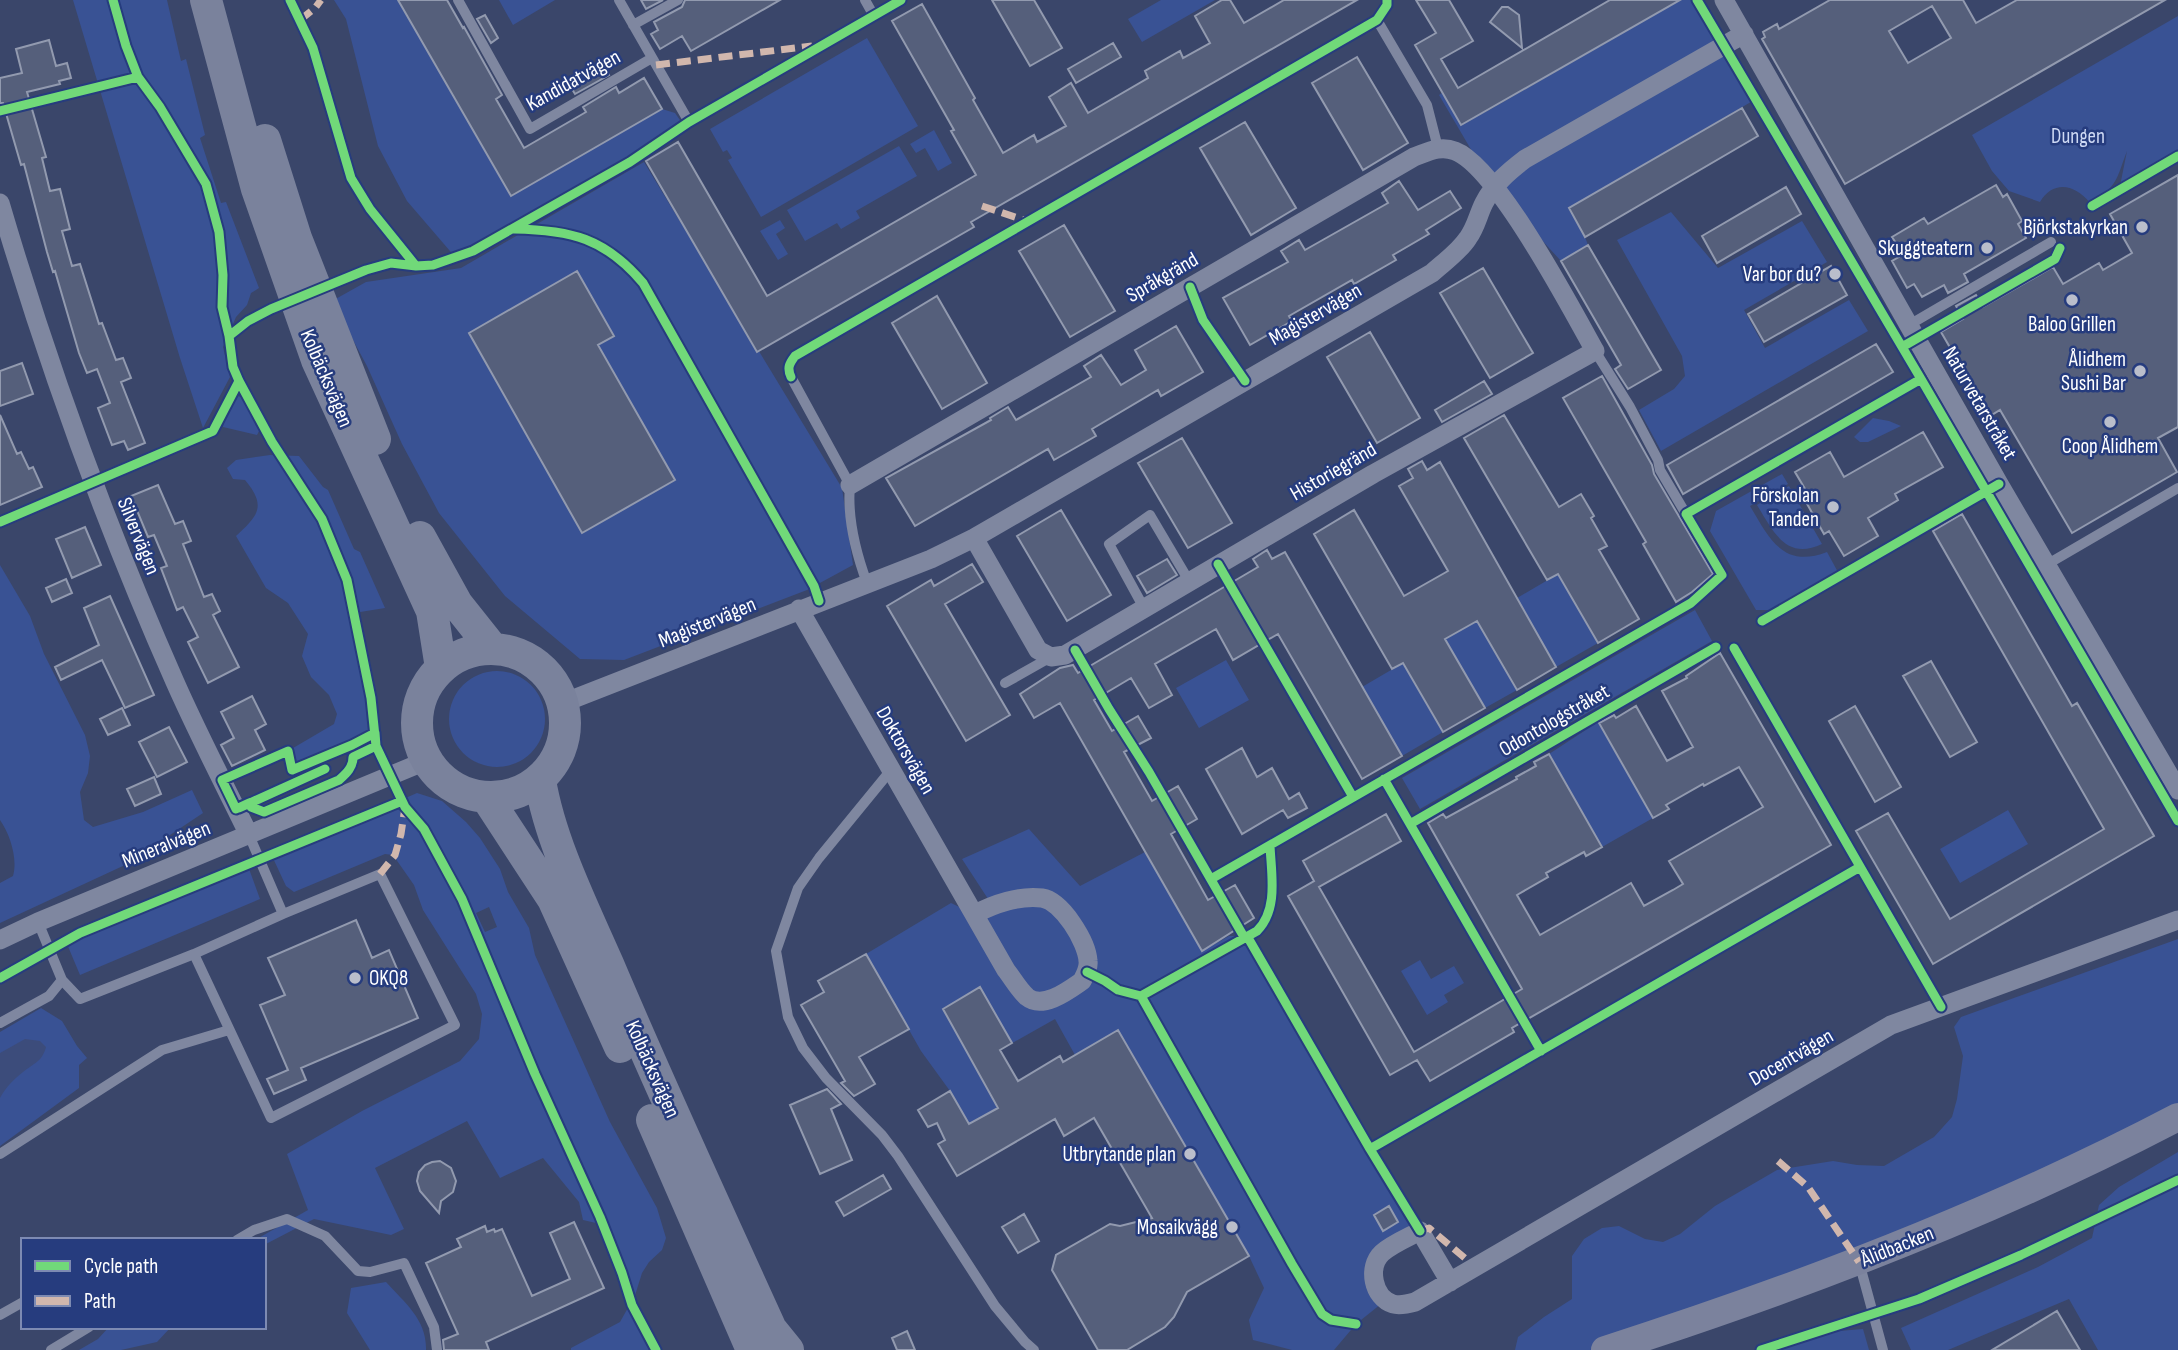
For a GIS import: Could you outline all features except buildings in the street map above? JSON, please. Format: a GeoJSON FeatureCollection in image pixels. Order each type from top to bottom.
{"type":"FeatureCollection","features":[{"type":"Feature","properties":{"kind":"highway","name":"Kolbäcksvägen"},"geometry":{"type":"LineString","coordinates":[[206,0],[257,190],[317,360],[432,611],[441,668]]}},
{"type":"Feature","properties":{"kind":"highway","name":"Kolbäcksvägen"},"geometry":{"type":"LineString","coordinates":[[228,0],[268,152],[296,238],[381,453],[425,548],[457,604],[492,648]]}},
{"type":"Feature","properties":{"kind":"highway"},"geometry":{"type":"LineString","coordinates":[[492,648],[510,650],[528,657],[545,670],[564,703],[566,729],[561,749],[551,769],[540,780],[516,793],[487,798],[469,794],[450,785],[433,769],[419,742],[417,717],[421,697],[428,683],[441,668],[461,654],[492,648]]}},
{"type":"Feature","properties":{"kind":"highway","name":"Kolbäcksvägen"},"geometry":{"type":"LineString","coordinates":[[540,780],[545,808],[578,894],[652,1069],[772,1329],[788,1350]]}},
{"type":"Feature","properties":{"kind":"highway","name":"Kolbäcksvägen"},"geometry":{"type":"LineString","coordinates":[[487,798],[553,900],[752,1350]]}},
{"type":"Feature","properties":{"kind":"main road","name":"Ålidbacken"},"geometry":{"type":"LineString","coordinates":[[1605,1350],[1693,1322],[1859,1262],[1989,1209],[2113,1151],[2178,1117]]}},
{"type":"Feature","properties":{"kind":"street","name":"Naturvetarstråket"},"geometry":{"type":"LineString","coordinates":[[1724,0],[1999,484],[2040,568],[2178,790]]}},
{"type":"Feature","properties":{"kind":"street","name":"Magistervägen"},"geometry":{"type":"LineString","coordinates":[[564,703],[932,559],[974,538],[1432,273],[1468,238],[1493,187],[1525,159],[1744,34]]}},
{"type":"Feature","properties":{"kind":"street"},"geometry":{"type":"LineString","coordinates":[[1438,148],[1453,150],[1465,156],[1479,168],[1510,207],[1595,351]]}},
{"type":"Feature","properties":{"kind":"street","name":"Språkgränd"},"geometry":{"type":"LineString","coordinates":[[850,485],[1414,157],[1438,148]]}},
{"type":"Feature","properties":{"kind":"street","name":"Silvervägen"},"geometry":{"type":"LineString","coordinates":[[0,203],[66,409],[128,571],[176,684],[249,835]]}},
{"type":"Feature","properties":{"kind":"street","name":"Historiegränd"},"geometry":{"type":"LineString","coordinates":[[1051,656],[1065,655],[1373,474],[1595,351]]}},
{"type":"Feature","properties":{"kind":"street"},"geometry":{"type":"LineString","coordinates":[[974,538],[1038,650],[1051,656]]}},
{"type":"Feature","properties":{"kind":"street","name":"Doktorsvägen"},"geometry":{"type":"LineString","coordinates":[[799,609],[1006,970],[1028,998],[1039,1002],[1050,999],[1082,981],[1089,962],[1085,948],[1069,919],[1054,902],[1045,898],[1031,898],[992,905],[975,914]]}},
{"type":"Feature","properties":{"kind":"street","name":"Mineralvägen"},"geometry":{"type":"LineString","coordinates":[[0,940],[428,760]]}},
{"type":"Feature","properties":{"kind":"street","name":"Docentvägen"},"geometry":{"type":"LineString","coordinates":[[1450,1282],[1891,1025],[2178,920]]}},
{"type":"Feature","properties":{"kind":"lane","name":"Kandidatvägen"},"geometry":{"type":"LineString","coordinates":[[458,0],[530,129],[652,58]]}},
{"type":"Feature","properties":{"kind":"lane","name":"Kandidatvägen"},"geometry":{"type":"LineString","coordinates":[[619,0],[689,122]]}},
{"type":"Feature","properties":{"kind":"lane","name":"Kandidatvägen"},"geometry":{"type":"LineString","coordinates":[[633,26],[678,0]]}},
{"type":"Feature","properties":{"kind":"lane"},"geometry":{"type":"LineString","coordinates":[[864,0],[874,16]]}},
{"type":"Feature","properties":{"kind":"lane"},"geometry":{"type":"LineString","coordinates":[[1377,20],[1427,105],[1438,148]]}},
{"type":"Feature","properties":{"kind":"lane"},"geometry":{"type":"LineString","coordinates":[[1909,325],[2051,242]]}},
{"type":"Feature","properties":{"kind":"lane"},"geometry":{"type":"LineString","coordinates":[[1211,879],[1691,603],[1722,575],[1660,470],[1658,460],[1630,407],[1595,351]]}},
{"type":"Feature","properties":{"kind":"lane"},"geometry":{"type":"LineString","coordinates":[[790,377],[850,485],[853,529],[867,583]]}},
{"type":"Feature","properties":{"kind":"lane"},"geometry":{"type":"LineString","coordinates":[[1686,514],[1921,379]]}},
{"type":"Feature","properties":{"kind":"lane"},"geometry":{"type":"LineString","coordinates":[[1762,621],[1999,484]]}},
{"type":"Feature","properties":{"kind":"lane"},"geometry":{"type":"LineString","coordinates":[[2040,568],[2178,488]]}},
{"type":"Feature","properties":{"kind":"lane"},"geometry":{"type":"LineString","coordinates":[[1144,608],[1109,544],[1150,515],[1189,581]]}},
{"type":"Feature","properties":{"kind":"lane","name":"Odontologstråket"},"geometry":{"type":"LineString","coordinates":[[1384,779],[1410,824],[1716,647]]}},
{"type":"Feature","properties":{"kind":"lane"},"geometry":{"type":"LineString","coordinates":[[1005,683],[1051,656]]}},
{"type":"Feature","properties":{"kind":"lane"},"geometry":{"type":"LineString","coordinates":[[891,770],[819,858],[799,888],[776,951],[788,1017],[803,1048],[826,1079],[882,1135],[995,1306],[1024,1342],[1034,1350]]}},
{"type":"Feature","properties":{"kind":"lane"},"geometry":{"type":"LineString","coordinates":[[249,835],[283,914]]}},
{"type":"Feature","properties":{"kind":"lane"},"geometry":{"type":"LineString","coordinates":[[38,922],[62,980],[80,999],[194,954],[380,874],[455,1024],[271,1118],[194,954]]}},
{"type":"Feature","properties":{"kind":"lane"},"geometry":{"type":"LineString","coordinates":[[0,1023],[49,996],[62,980]]}},
{"type":"Feature","properties":{"kind":"lane"},"geometry":{"type":"LineString","coordinates":[[0,1154],[162,1050],[229,1030]]}},
{"type":"Feature","properties":{"kind":"lane"},"geometry":{"type":"LineString","coordinates":[[240,1238],[254,1230],[287,1219],[325,1236],[358,1271],[370,1272],[404,1263],[434,1327],[437,1350]]}},
{"type":"Feature","properties":{"kind":"lane"},"geometry":{"type":"LineString","coordinates":[[1859,1262],[1883,1350]]}},
{"type":"Feature","properties":{"kind":"lane"},"geometry":{"type":"LineString","coordinates":[[0,1315],[21,1302]]}},
{"type":"Feature","properties":{"kind":"lane"},"geometry":{"type":"LineString","coordinates":[[51,1350],[86,1329]]}},
{"type":"Feature","properties":{"kind":"green space"},"geometry":{"type":"Polygon","coordinates":[[[73,0],[167,0],[181,61],[186,59],[205,135],[200,138],[221,203],[226,202],[259,288],[251,293],[247,305],[236,317],[223,347],[230,377],[203,428],[180,358],[73,0]]]}},
{"type":"Feature","properties":{"kind":"green space"},"geometry":{"type":"Polygon","coordinates":[[[334,0],[398,0],[511,196],[662,109],[675,113],[682,123],[658,145],[630,162],[514,229],[456,258],[407,201],[378,146],[346,19],[334,0]]]}},
{"type":"Feature","properties":{"kind":"green space"},"geometry":{"type":"Polygon","coordinates":[[[499,0],[555,0],[513,25],[499,0]]]}},
{"type":"Feature","properties":{"kind":"green space"},"geometry":{"type":"Polygon","coordinates":[[[1161,0],[1215,0],[1142,42],[1128,19],[1161,0]]]}},
{"type":"Feature","properties":{"kind":"green space"},"geometry":{"type":"Polygon","coordinates":[[[1674,0],[1697,0],[1756,99],[1569,208],[1588,245],[1561,261],[1493,187],[1439,95],[1442,93],[1461,124],[1675,3],[1674,0]]]}},
{"type":"Feature","properties":{"kind":"green space","name":"Dungen"},"geometry":{"type":"Polygon","coordinates":[[[2178,16],[2178,156],[2119,191],[2127,151],[2115,182],[2090,203],[2078,192],[2064,187],[2051,190],[2040,202],[2009,191],[1992,171],[1972,135],[2178,16]]]}},
{"type":"Feature","properties":{"kind":"green space"},"geometry":{"type":"Polygon","coordinates":[[[867,38],[918,126],[761,217],[728,160],[732,158],[727,150],[723,152],[710,129],[867,38]]]}},
{"type":"Feature","properties":{"kind":"green space"},"geometry":{"type":"Polygon","coordinates":[[[934,130],[952,163],[938,171],[925,148],[916,153],[910,144],[934,130]]]}},
{"type":"Feature","properties":{"kind":"green space"},"geometry":{"type":"Polygon","coordinates":[[[899,146],[917,176],[856,211],[860,218],[841,229],[837,223],[805,241],[787,210],[899,146]]]}},
{"type":"Feature","properties":{"kind":"green space"},"geometry":{"type":"Polygon","coordinates":[[[644,162],[842,488],[853,565],[807,590],[624,660],[580,659],[505,596],[439,513],[332,301],[366,282],[461,268],[644,162]]]}},
{"type":"Feature","properties":{"kind":"green space"},"geometry":{"type":"Polygon","coordinates":[[[1671,212],[1718,268],[1802,221],[1827,262],[1744,310],[1765,348],[1849,300],[1868,331],[1661,451],[1639,410],[1674,389],[1685,376],[1682,356],[1617,240],[1671,212]]]}},
{"type":"Feature","properties":{"kind":"green space"},"geometry":{"type":"Polygon","coordinates":[[[780,220],[785,228],[776,234],[788,254],[778,260],[760,231],[780,220]]]}},
{"type":"Feature","properties":{"kind":"green space"},"geometry":{"type":"Polygon","coordinates":[[[238,396],[244,398],[260,429],[257,435],[223,427],[228,410],[238,396]]]}},
{"type":"Feature","properties":{"kind":"green space"},"geometry":{"type":"Polygon","coordinates":[[[1873,418],[1901,426],[1868,442],[1860,442],[1854,437],[1873,418]]]}},
{"type":"Feature","properties":{"kind":"green space"},"geometry":{"type":"Polygon","coordinates":[[[270,455],[299,456],[328,490],[354,549],[360,552],[385,608],[354,613],[375,733],[292,770],[288,751],[334,724],[337,714],[329,695],[311,677],[302,656],[308,634],[288,603],[266,588],[236,536],[250,522],[258,504],[245,480],[233,479],[227,468],[236,460],[270,455]]]}},
{"type":"Feature","properties":{"kind":"green space"},"geometry":{"type":"Polygon","coordinates":[[[1782,474],[1788,484],[1750,506],[1779,547],[1799,556],[1827,552],[1839,574],[1776,610],[1756,610],[1710,531],[1716,511],[1782,474]]]}},
{"type":"Feature","properties":{"kind":"green space"},"geometry":{"type":"Polygon","coordinates":[[[1789,486],[1822,544],[1799,549],[1790,546],[1775,533],[1757,505],[1789,486]]]}},
{"type":"Feature","properties":{"kind":"green space"},"geometry":{"type":"Polygon","coordinates":[[[0,565],[30,616],[44,654],[85,735],[90,756],[88,773],[80,792],[84,820],[93,827],[143,812],[192,790],[203,813],[125,865],[0,923],[0,883],[13,876],[14,855],[10,839],[0,820],[0,565]]]}},
{"type":"Feature","properties":{"kind":"green space"},"geometry":{"type":"Polygon","coordinates":[[[1558,574],[1598,643],[1556,667],[1517,598],[1558,574]]]}},
{"type":"Feature","properties":{"kind":"green space"},"geometry":{"type":"Polygon","coordinates":[[[1695,610],[1712,641],[1420,809],[1402,778],[1695,610]]]}},
{"type":"Feature","properties":{"kind":"green space"},"geometry":{"type":"Polygon","coordinates":[[[1477,621],[1517,690],[1485,708],[1445,639],[1477,621]]]}},
{"type":"Feature","properties":{"kind":"green space"},"geometry":{"type":"Polygon","coordinates":[[[1226,660],[1249,700],[1199,728],[1176,688],[1226,660]]]}},
{"type":"Feature","properties":{"kind":"green space"},"geometry":{"type":"Polygon","coordinates":[[[1403,663],[1443,732],[1402,756],[1362,687],[1403,663]]]}},
{"type":"Feature","properties":{"kind":"green space"},"geometry":{"type":"Polygon","coordinates":[[[497,671],[515,675],[531,685],[541,701],[545,719],[541,737],[531,753],[515,763],[497,767],[479,763],[463,753],[453,737],[449,719],[453,701],[463,685],[479,675],[497,671]]]}},
{"type":"Feature","properties":{"kind":"green space"},"geometry":{"type":"Polygon","coordinates":[[[1598,722],[1653,818],[1602,847],[1549,754],[1598,722]]]}},
{"type":"Feature","properties":{"kind":"green space"},"geometry":{"type":"Polygon","coordinates":[[[417,793],[442,801],[480,838],[500,869],[508,892],[529,928],[535,955],[610,1122],[657,1208],[666,1238],[662,1250],[642,1273],[632,1305],[656,1350],[571,1350],[620,1322],[629,1306],[596,1223],[583,1220],[579,1202],[543,1158],[500,1178],[467,1121],[375,1168],[404,1229],[391,1235],[314,1219],[266,1244],[266,1238],[259,1238],[308,1210],[287,1154],[362,1111],[460,1061],[479,1039],[482,1014],[476,994],[423,910],[414,885],[393,855],[385,854],[294,892],[286,886],[272,856],[417,793]],[[489,907],[476,913],[485,932],[497,927],[489,907]]]}},
{"type":"Feature","properties":{"kind":"green space"},"geometry":{"type":"Polygon","coordinates":[[[2008,810],[2028,844],[1960,883],[1940,849],[2008,810]]]}},
{"type":"Feature","properties":{"kind":"green space"},"geometry":{"type":"Polygon","coordinates":[[[1029,829],[1080,886],[1145,852],[1202,951],[1229,936],[1247,936],[1420,1231],[1376,1262],[1386,1300],[1356,1324],[1334,1350],[1292,1350],[1253,1340],[1249,1320],[1264,1288],[1249,1256],[1118,1031],[1075,1055],[1055,1019],[1000,1050],[1018,1081],[1004,1089],[1011,1100],[969,1124],[950,1091],[921,1051],[866,954],[951,903],[974,914],[992,905],[962,859],[1029,829]]]}},
{"type":"Feature","properties":{"kind":"green space"},"geometry":{"type":"Polygon","coordinates":[[[248,866],[260,899],[80,975],[67,944],[248,866]]]}},
{"type":"Feature","properties":{"kind":"green space"},"geometry":{"type":"Polygon","coordinates":[[[2178,939],[2178,1117],[1605,1350],[1515,1350],[1518,1337],[1572,1299],[1572,1256],[1584,1239],[1602,1228],[1619,1226],[1645,1239],[1663,1242],[1680,1234],[1715,1206],[1777,1170],[1833,1161],[1884,1166],[1934,1137],[1952,1117],[1963,1056],[1954,1027],[1961,1017],[2178,939]]]}},
{"type":"Feature","properties":{"kind":"green space"},"geometry":{"type":"Polygon","coordinates":[[[1420,960],[1431,979],[1454,966],[1464,983],[1444,995],[1448,1002],[1427,1015],[1401,971],[1420,960]]]}},
{"type":"Feature","properties":{"kind":"green space"},"geometry":{"type":"Polygon","coordinates":[[[41,1008],[62,1021],[87,1058],[79,1065],[79,1088],[0,1146],[0,1032],[41,1008]]]}},
{"type":"Feature","properties":{"kind":"green space"},"geometry":{"type":"Polygon","coordinates":[[[2178,1152],[2178,1350],[2098,1350],[2069,1299],[1948,1350],[1911,1350],[1901,1328],[2038,1267],[2092,1238],[2099,1205],[2119,1187],[2178,1152]]]}},
{"type":"Feature","properties":{"kind":"green space"},"geometry":{"type":"Polygon","coordinates":[[[386,1282],[419,1321],[426,1350],[370,1350],[347,1313],[351,1288],[386,1282]]]}},
{"type":"Feature","properties":{"kind":"green space"},"geometry":{"type":"Polygon","coordinates":[[[107,1329],[169,1329],[157,1342],[121,1350],[79,1350],[98,1339],[107,1329]]]}},
{"type":"Feature","properties":{"kind":"green space"},"geometry":{"type":"Polygon","coordinates":[[[1863,1329],[1869,1350],[1761,1350],[1815,1333],[1863,1329]]]}},
{"type":"Feature","properties":{"kind":"shaded area"},"geometry":{"type":"Polygon","coordinates":[[[25,1039],[40,1041],[46,1047],[44,1052],[37,1062],[13,1080],[0,1098],[0,1053],[25,1039]]]}},
{"type":"Feature","properties":{"kind":"marked path"},"geometry":{"type":"LineString","coordinates":[[300,20],[321,0]]}},
{"type":"Feature","properties":{"kind":"marked path"},"geometry":{"type":"LineString","coordinates":[[656,65],[812,46]]}},
{"type":"Feature","properties":{"kind":"marked path"},"geometry":{"type":"LineString","coordinates":[[982,206],[1027,221]]}},
{"type":"Feature","properties":{"kind":"marked path"},"geometry":{"type":"LineString","coordinates":[[380,874],[395,855],[405,807]]}},
{"type":"Feature","properties":{"kind":"marked path"},"geometry":{"type":"LineString","coordinates":[[1778,1161],[1808,1187],[1859,1262]]}},
{"type":"Feature","properties":{"kind":"marked path"},"geometry":{"type":"LineString","coordinates":[[1420,1231],[1429,1228],[1466,1259]]}},
{"type":"Feature","properties":{"kind":"cycle path"},"geometry":{"type":"LineString","coordinates":[[113,0],[138,77],[160,107],[206,184],[219,232],[223,275],[222,307],[233,367],[272,442],[322,519],[347,580],[371,698],[376,746],[405,807],[424,829],[462,899],[535,1074],[600,1217],[632,1305],[656,1350]]}},
{"type":"Feature","properties":{"kind":"cycle path"},"geometry":{"type":"LineString","coordinates":[[290,0],[313,48],[351,178],[370,209],[416,266]]}},
{"type":"Feature","properties":{"kind":"cycle path"},"geometry":{"type":"LineString","coordinates":[[229,336],[248,321],[271,309],[366,270],[391,263],[433,265],[473,251],[630,162],[689,122],[901,0]]}},
{"type":"Feature","properties":{"kind":"cycle path"},"geometry":{"type":"LineString","coordinates":[[791,377],[789,366],[795,356],[1377,20],[1387,5],[1387,0]]}},
{"type":"Feature","properties":{"kind":"cycle path"},"geometry":{"type":"LineString","coordinates":[[1697,0],[2178,821]]}},
{"type":"Feature","properties":{"kind":"cycle path"},"geometry":{"type":"LineString","coordinates":[[0,111],[138,77]]}},
{"type":"Feature","properties":{"kind":"cycle path"},"geometry":{"type":"LineString","coordinates":[[2092,206],[2178,156]]}},
{"type":"Feature","properties":{"kind":"cycle path"},"geometry":{"type":"LineString","coordinates":[[514,229],[570,235],[601,246],[643,283],[814,586],[819,601]]}},
{"type":"Feature","properties":{"kind":"cycle path"},"geometry":{"type":"LineString","coordinates":[[1902,347],[2055,259],[2060,248]]}},
{"type":"Feature","properties":{"kind":"cycle path"},"geometry":{"type":"LineString","coordinates":[[1190,287],[1203,320],[1245,381]]}},
{"type":"Feature","properties":{"kind":"cycle path"},"geometry":{"type":"LineString","coordinates":[[1211,879],[1691,603],[1722,575],[1686,514],[1921,379]]}},
{"type":"Feature","properties":{"kind":"cycle path"},"geometry":{"type":"LineString","coordinates":[[0,522],[213,431],[239,381]]}},
{"type":"Feature","properties":{"kind":"cycle path"},"geometry":{"type":"LineString","coordinates":[[1762,621],[1999,484]]}},
{"type":"Feature","properties":{"kind":"cycle path"},"geometry":{"type":"LineString","coordinates":[[1218,564],[1353,797]]}},
{"type":"Feature","properties":{"kind":"cycle path"},"geometry":{"type":"LineString","coordinates":[[1410,824],[1716,647]]}},
{"type":"Feature","properties":{"kind":"cycle path"},"geometry":{"type":"LineString","coordinates":[[1734,648],[1941,1007]]}},
{"type":"Feature","properties":{"kind":"cycle path"},"geometry":{"type":"LineString","coordinates":[[1075,650],[1244,937]]}},
{"type":"Feature","properties":{"kind":"cycle path"},"geometry":{"type":"LineString","coordinates":[[375,733],[376,746],[353,757],[349,770],[339,780],[264,812],[251,807],[249,803],[236,809],[222,780],[288,751],[292,770],[375,733]]}},
{"type":"Feature","properties":{"kind":"cycle path"},"geometry":{"type":"LineString","coordinates":[[239,808],[325,769]]}},
{"type":"Feature","properties":{"kind":"cycle path"},"geometry":{"type":"LineString","coordinates":[[1384,779],[1541,1051]]}},
{"type":"Feature","properties":{"kind":"cycle path"},"geometry":{"type":"LineString","coordinates":[[0,978],[80,933],[402,801]]}},
{"type":"Feature","properties":{"kind":"cycle path"},"geometry":{"type":"LineString","coordinates":[[1141,996],[1257,931],[1264,922],[1271,902],[1270,845]]}},
{"type":"Feature","properties":{"kind":"cycle path"},"geometry":{"type":"LineString","coordinates":[[1370,1149],[1860,867]]}},
{"type":"Feature","properties":{"kind":"cycle path"},"geometry":{"type":"LineString","coordinates":[[1247,936],[1420,1231]]}},
{"type":"Feature","properties":{"kind":"cycle path"},"geometry":{"type":"LineString","coordinates":[[1087,972],[1118,990],[1141,996],[1322,1314],[1331,1320],[1356,1324]]}},
{"type":"Feature","properties":{"kind":"cycle path"},"geometry":{"type":"LineString","coordinates":[[1761,1350],[1919,1299],[2021,1255],[2178,1180]]}},
{"type":"Feature","properties":{"kind":"place","name":"Björkstakyrkan"},"geometry":{"type":"Point","coordinates":[2142,227]}},
{"type":"Feature","properties":{"kind":"place","name":"Skuggteatern"},"geometry":{"type":"Point","coordinates":[1987,248]}},
{"type":"Feature","properties":{"kind":"place","name":"Var bor du?"},"geometry":{"type":"Point","coordinates":[1835,274]}},
{"type":"Feature","properties":{"kind":"place","name":"Baloo Grillen"},"geometry":{"type":"Point","coordinates":[2072,300]}},
{"type":"Feature","properties":{"kind":"place","name":"Ålidhem Sushi Bar"},"geometry":{"type":"Point","coordinates":[2140,371]}},
{"type":"Feature","properties":{"kind":"place","name":"Coop Ålidhem"},"geometry":{"type":"Point","coordinates":[2110,422]}},
{"type":"Feature","properties":{"kind":"place","name":"Förskolan Tanden"},"geometry":{"type":"Point","coordinates":[1833,507]}},
{"type":"Feature","properties":{"kind":"place","name":"OKQ8"},"geometry":{"type":"Point","coordinates":[355,978]}},
{"type":"Feature","properties":{"kind":"place","name":"Utbrytande plan"},"geometry":{"type":"Point","coordinates":[1190,1154]}},
{"type":"Feature","properties":{"kind":"place","name":"Mosaikvägg"},"geometry":{"type":"Point","coordinates":[1232,1227]}}]}
